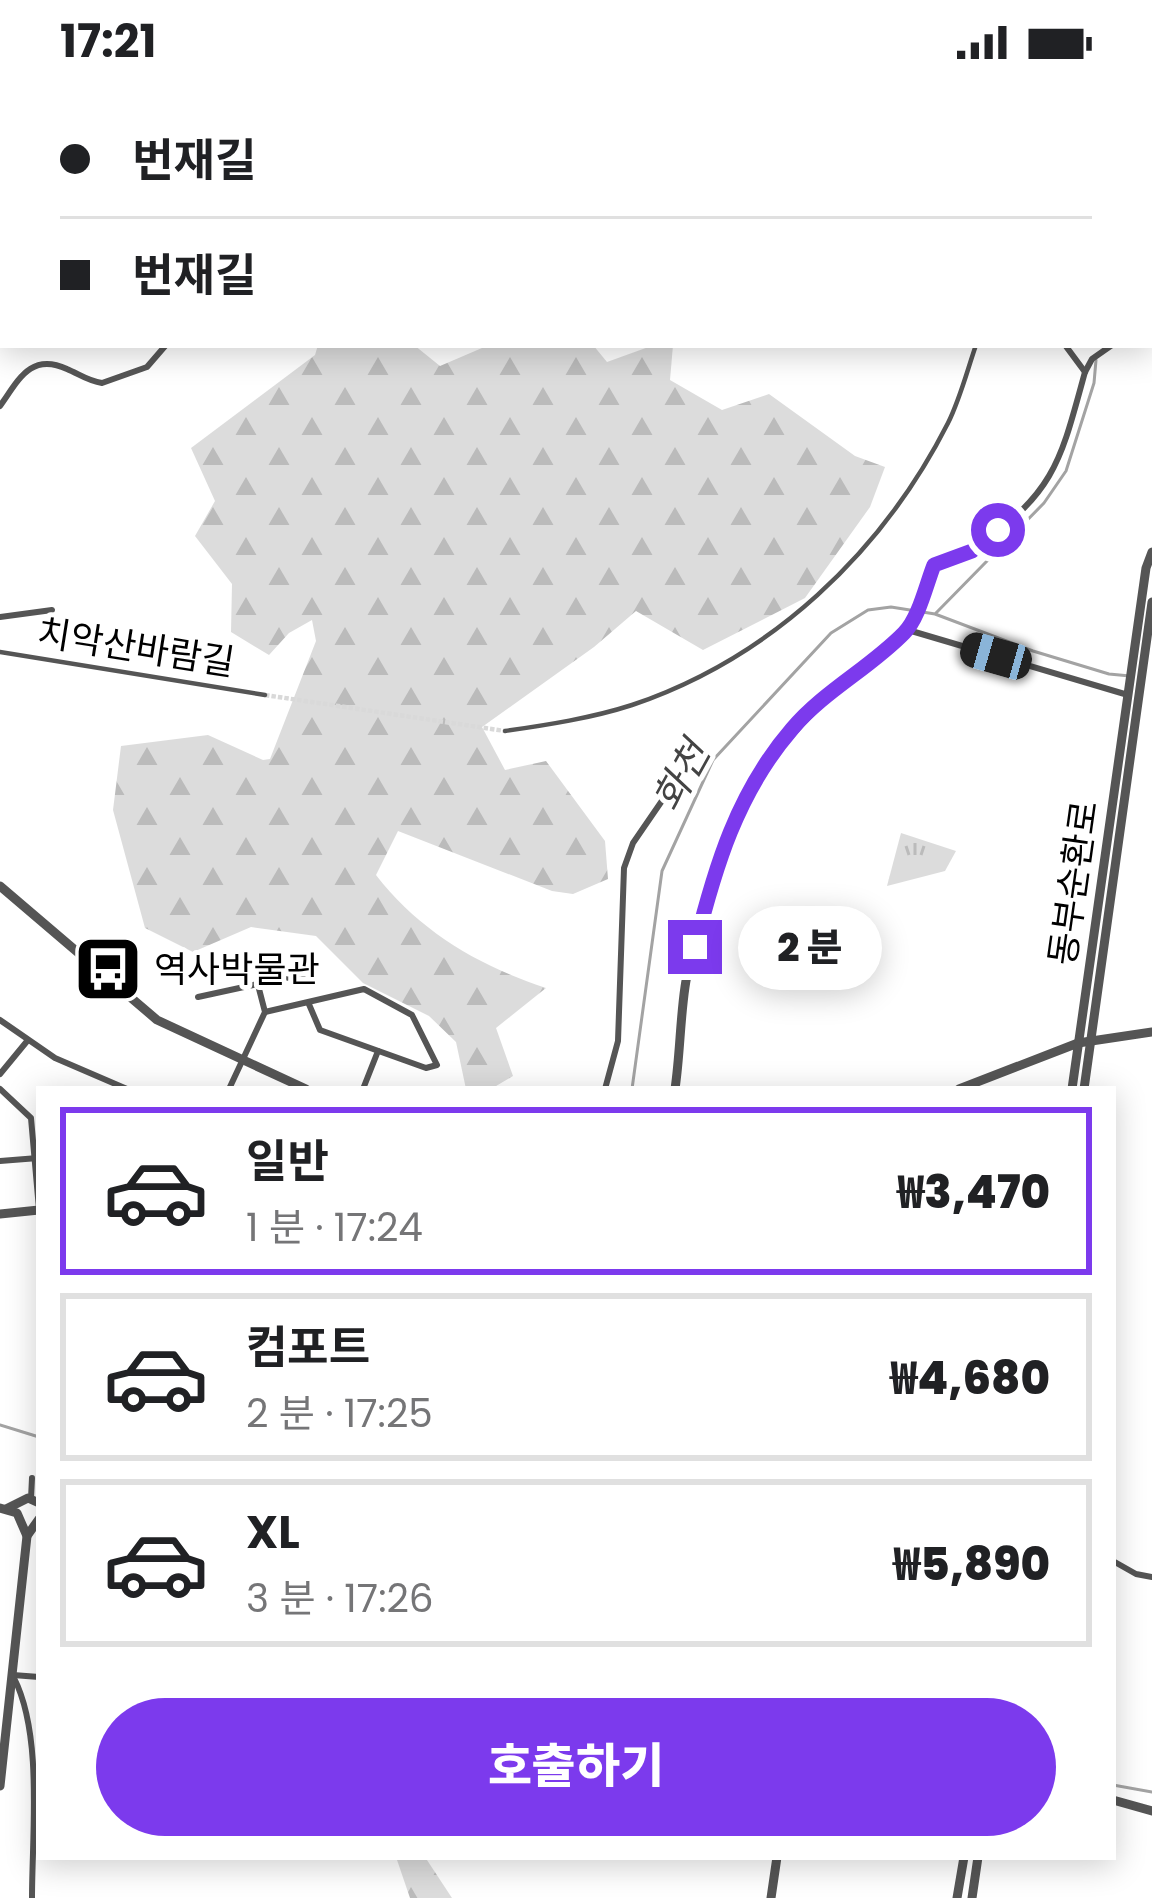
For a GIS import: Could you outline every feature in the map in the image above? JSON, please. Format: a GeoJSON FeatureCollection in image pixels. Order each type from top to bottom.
{"type":"FeatureCollection","features":[{"type":"Feature","properties":{"kind":"street"},"geometry":{"type":"LineString","coordinates":[[0,406],[21,374],[36,364],[62,366],[103,383],[147,367],[163,348]]}},
{"type":"Feature","properties":{"kind":"street"},"geometry":{"type":"LineString","coordinates":[[505,731],[631,705],[719,667],[785,625],[848,568],[910,487],[950,420],[975,348]]}},
{"type":"Feature","properties":{"kind":"street"},"geometry":{"type":"LineString","coordinates":[[1067,348],[1085,372]]}},
{"type":"Feature","properties":{"kind":"street"},"geometry":{"type":"LineString","coordinates":[[675,1086],[685,986],[715,872],[742,800],[792,729],[909,627],[934,565],[972,551],[1025,510],[1054,473],[1085,372],[1092,359],[1108,348]]}},
{"type":"Feature","properties":{"kind":"street"},"geometry":{"type":"LineString","coordinates":[[909,627],[1134,690],[1152,552]]}},
{"type":"Feature","properties":{"kind":"street"},"geometry":{"type":"LineString","coordinates":[[1142,639],[1152,602]]}},
{"type":"Feature","properties":{"kind":"street"},"geometry":{"type":"LineString","coordinates":[[0,617],[52,610]]}},
{"type":"Feature","properties":{"kind":"street","name":"치악산바람길"},"geometry":{"type":"LineString","coordinates":[[0,652],[265,695]]}},
{"type":"Feature","properties":{"kind":"street","name":"동부순환로"},"geometry":{"type":"LineString","coordinates":[[1084,1086],[1134,690]]}},
{"type":"Feature","properties":{"kind":"street","name":"동부순환로"},"geometry":{"type":"LineString","coordinates":[[1072,1086],[1134,690]]}},
{"type":"Feature","properties":{"kind":"street"},"geometry":{"type":"LineString","coordinates":[[606,1086],[618,1041],[624,868],[642,828],[690,760]]}},
{"type":"Feature","properties":{"kind":"street"},"geometry":{"type":"LineString","coordinates":[[0,886],[157,1020],[299,1086]]}},
{"type":"Feature","properties":{"kind":"street"},"geometry":{"type":"LineString","coordinates":[[198,997],[304,974]]}},
{"type":"Feature","properties":{"kind":"street"},"geometry":{"type":"LineString","coordinates":[[230,1086],[265,1012],[258,985]]}},
{"type":"Feature","properties":{"kind":"street"},"geometry":{"type":"LineString","coordinates":[[265,1012],[308,1002],[364,989],[412,1015],[437,1065],[426,1068],[320,1030],[308,1002]]}},
{"type":"Feature","properties":{"kind":"street"},"geometry":{"type":"LineString","coordinates":[[0,1020],[55,1058],[121,1086]]}},
{"type":"Feature","properties":{"kind":"street"},"geometry":{"type":"LineString","coordinates":[[967,1086],[1091,1039],[1152,1032]]}},
{"type":"Feature","properties":{"kind":"street"},"geometry":{"type":"LineString","coordinates":[[0,1074],[28,1040]]}},
{"type":"Feature","properties":{"kind":"street"},"geometry":{"type":"LineString","coordinates":[[364,1086],[378,1051]]}},
{"type":"Feature","properties":{"kind":"street"},"geometry":{"type":"LineString","coordinates":[[0,1088],[35,1118]]}},
{"type":"Feature","properties":{"kind":"street"},"geometry":{"type":"LineString","coordinates":[[0,1162],[36,1158]]}},
{"type":"Feature","properties":{"kind":"street"},"geometry":{"type":"LineString","coordinates":[[0,1214],[36,1209]]}},
{"type":"Feature","properties":{"kind":"street"},"geometry":{"type":"LineString","coordinates":[[27,1536],[13,1511],[35,1501],[32,1478]]}},
{"type":"Feature","properties":{"kind":"street"},"geometry":{"type":"LineString","coordinates":[[0,1786],[27,1536],[36,1523]]}},
{"type":"Feature","properties":{"kind":"street"},"geometry":{"type":"LineString","coordinates":[[1116,1563],[1152,1577]]}},
{"type":"Feature","properties":{"kind":"street"},"geometry":{"type":"LineString","coordinates":[[13,1675],[36,1677]]}},
{"type":"Feature","properties":{"kind":"street"},"geometry":{"type":"LineString","coordinates":[[13,1675],[24,1696],[32,1744],[32,1898]]}},
{"type":"Feature","properties":{"kind":"street"},"geometry":{"type":"LineString","coordinates":[[1116,1803],[1152,1810]]}},
{"type":"Feature","properties":{"kind":"street"},"geometry":{"type":"LineString","coordinates":[[771,1898],[776,1860]]}},
{"type":"Feature","properties":{"kind":"street"},"geometry":{"type":"LineString","coordinates":[[957,1898],[963,1860]]}},
{"type":"Feature","properties":{"kind":"street"},"geometry":{"type":"LineString","coordinates":[[972,1898],[978,1860]]}},
{"type":"Feature","properties":{"kind":"green space"},"geometry":{"type":"Polygon","coordinates":[[[317,348],[418,348],[440,366],[482,348],[595,348],[607,362],[646,348],[673,348],[670,380],[722,410],[769,394],[855,456],[885,467],[870,507],[805,598],[703,650],[636,611],[482,727],[505,770],[546,761],[605,841],[608,879],[573,894],[552,891],[398,831],[376,875],[393,895],[452,944],[546,988],[496,1028],[513,1076],[496,1086],[465,1086],[456,1042],[429,1016],[363,983],[316,936],[251,927],[193,952],[145,928],[113,810],[121,746],[208,735],[270,759],[316,641],[312,620],[289,633],[269,655],[231,632],[232,584],[195,536],[215,501],[191,448],[315,355],[317,348]]]}},
{"type":"Feature","properties":{"kind":"green space"},"geometry":{"type":"Polygon","coordinates":[[[901,833],[956,851],[945,871],[887,886],[901,833]]]}},
{"type":"Feature","properties":{"kind":"green space"},"geometry":{"type":"Polygon","coordinates":[[[397,1860],[427,1860],[452,1898],[410,1898],[397,1860]]]}},
{"type":"Feature","properties":{"kind":"waterway"},"geometry":{"type":"LineString","coordinates":[[936,613],[1044,503],[1066,471],[1094,383],[1096,360]]}},
{"type":"Feature","properties":{"kind":"waterway","name":"화천"},"geometry":{"type":"LineString","coordinates":[[632,1086],[662,871],[713,760],[831,633],[868,610],[891,607],[935,614],[1033,651],[1130,676]]}},
{"type":"Feature","properties":{"kind":"waterway","name":"화천"},"geometry":{"type":"LineString","coordinates":[[0,1425],[36,1436]]}},
{"type":"Feature","properties":{"kind":"waterway"},"geometry":{"type":"LineString","coordinates":[[1116,1786],[1152,1792]]}},
{"type":"Feature","properties":{"kind":"tunnel"},"geometry":{"type":"LineString","coordinates":[[265,695],[505,731]]}},
{"type":"Feature","properties":{"kind":"place","name":"역사박물관"},"geometry":{"type":"Point","coordinates":[108,969]}},
{"type":"Feature","properties":{"kind":"route"},"geometry":{"type":"LineString","coordinates":[[695,947],[727,832],[742,800],[792,729],[847,677],[908,630],[934,565],[972,551],[998,530]]}}]}
